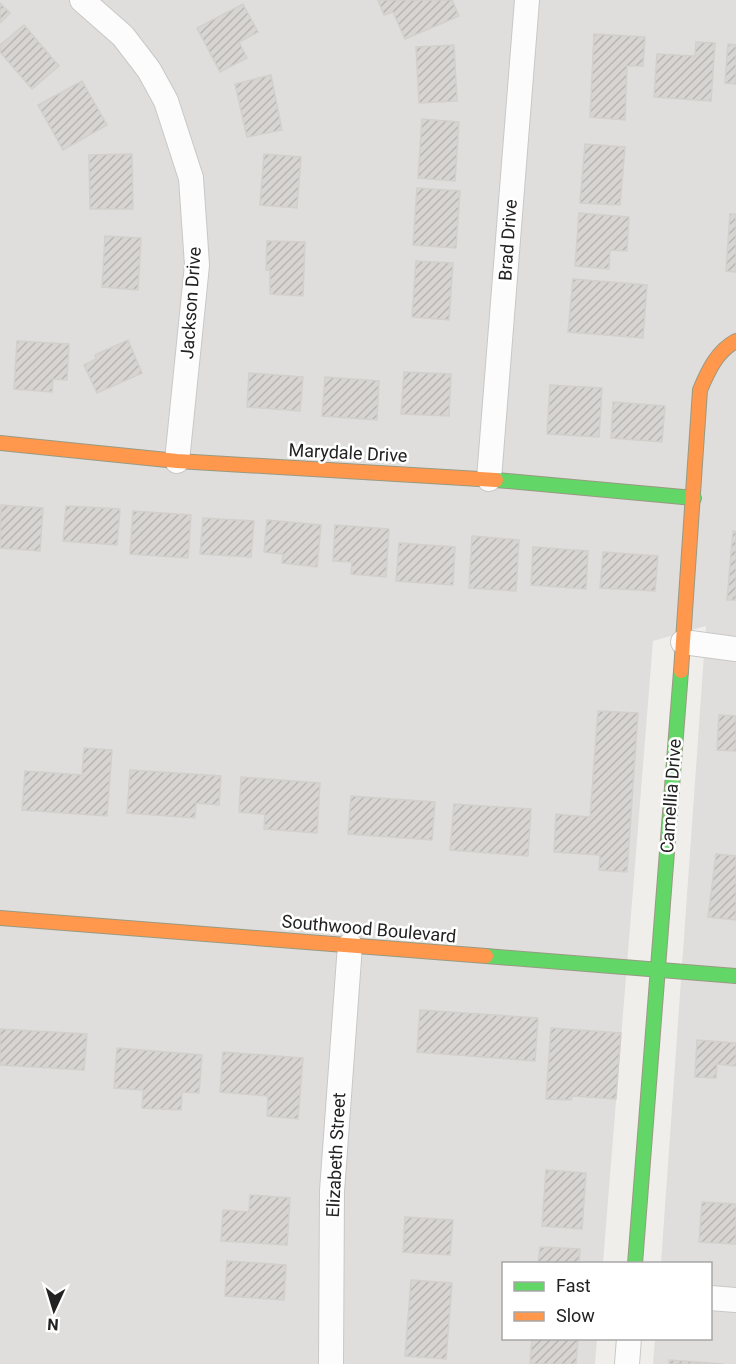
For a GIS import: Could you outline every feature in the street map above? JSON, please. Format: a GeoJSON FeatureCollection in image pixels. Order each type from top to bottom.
{"type":"FeatureCollection","features":[{"type":"Feature","properties":{"kind":"street","name":"Jackson Drive"},"geometry":{"type":"LineString","coordinates":[[82,0],[123,36],[149,70],[166,101],[191,178],[197,265],[177,461]]}},
{"type":"Feature","properties":{"kind":"street","name":"Brad Drive"},"geometry":{"type":"LineString","coordinates":[[489,479],[527,0]]}},
{"type":"Feature","properties":{"kind":"street","name":"Camellia Drive"},"geometry":{"type":"LineString","coordinates":[[635,1262],[694,498],[700,390],[712,363],[730,344],[736,341]]}},
{"type":"Feature","properties":{"kind":"street","name":"Marydale Drive"},"geometry":{"type":"LineString","coordinates":[[0,443],[177,461],[489,479],[694,498]]}},
{"type":"Feature","properties":{"kind":"street"},"geometry":{"type":"LineString","coordinates":[[683,642],[736,649]]}},
{"type":"Feature","properties":{"kind":"street","name":"Southwood Boulevard"},"geometry":{"type":"LineString","coordinates":[[0,918],[736,976]]}},
{"type":"Feature","properties":{"kind":"street","name":"Elizabeth Street"},"geometry":{"type":"LineString","coordinates":[[331,1364],[332,1191],[350,945]]}},
{"type":"Feature","properties":{"kind":"street"},"geometry":{"type":"LineString","coordinates":[[712,1298],[736,1299]]}},
{"type":"Feature","properties":{"kind":"street"},"geometry":{"type":"LineString","coordinates":[[627,1364],[629,1340]]}},
{"type":"Feature","properties":{"kind":"shaded area"},"geometry":{"type":"Polygon","coordinates":[[[0,0],[736,0],[736,1364],[653,1364],[655,1340],[712,1340],[712,1262],[661,1262],[706,626],[653,641],[603,1262],[502,1262],[502,1340],[597,1340],[595,1364],[0,1364],[0,0]]]}},
{"type":"Feature","properties":{"kind":"building"},"geometry":{"type":"Polygon","coordinates":[[[378,0],[452,0],[459,16],[405,39],[393,12],[384,15],[378,0]]]}},
{"type":"Feature","properties":{"kind":"building"},"geometry":{"type":"Polygon","coordinates":[[[0,3],[10,13],[0,23],[0,3]]]}},
{"type":"Feature","properties":{"kind":"building"},"geometry":{"type":"Polygon","coordinates":[[[243,4],[258,32],[239,42],[247,58],[220,72],[197,28],[243,4]]]}},
{"type":"Feature","properties":{"kind":"building"},"geometry":{"type":"Polygon","coordinates":[[[24,25],[59,66],[32,89],[0,52],[0,45],[24,25]]]}},
{"type":"Feature","properties":{"kind":"building"},"geometry":{"type":"Polygon","coordinates":[[[594,34],[645,37],[643,66],[627,66],[625,120],[590,117],[594,34]]]}},
{"type":"Feature","properties":{"kind":"building"},"geometry":{"type":"Polygon","coordinates":[[[696,42],[715,43],[711,101],[654,97],[657,54],[695,56],[696,42]]]}},
{"type":"Feature","properties":{"kind":"building"},"geometry":{"type":"Polygon","coordinates":[[[728,44],[736,45],[736,84],[725,83],[728,44]]]}},
{"type":"Feature","properties":{"kind":"building"},"geometry":{"type":"Polygon","coordinates":[[[454,45],[457,101],[419,103],[416,47],[454,45]]]}},
{"type":"Feature","properties":{"kind":"building"},"geometry":{"type":"Polygon","coordinates":[[[271,75],[282,130],[247,137],[235,84],[271,75]]]}},
{"type":"Feature","properties":{"kind":"building"},"geometry":{"type":"Polygon","coordinates":[[[82,81],[107,125],[63,150],[38,105],[82,81]]]}},
{"type":"Feature","properties":{"kind":"building"},"geometry":{"type":"Polygon","coordinates":[[[422,119],[459,122],[455,181],[418,178],[422,119]]]}},
{"type":"Feature","properties":{"kind":"building"},"geometry":{"type":"Polygon","coordinates":[[[585,144],[625,147],[620,205],[580,203],[585,144]]]}},
{"type":"Feature","properties":{"kind":"building"},"geometry":{"type":"Polygon","coordinates":[[[132,154],[133,209],[90,209],[89,155],[132,154]]]}},
{"type":"Feature","properties":{"kind":"building"},"geometry":{"type":"Polygon","coordinates":[[[264,154],[301,157],[297,208],[260,205],[264,154]]]}},
{"type":"Feature","properties":{"kind":"building"},"geometry":{"type":"Polygon","coordinates":[[[417,188],[460,191],[456,248],[413,245],[417,188]]]}},
{"type":"Feature","properties":{"kind":"building"},"geometry":{"type":"Polygon","coordinates":[[[579,213],[629,217],[627,251],[610,250],[609,269],[575,266],[579,213]]]}},
{"type":"Feature","properties":{"kind":"building"},"geometry":{"type":"Polygon","coordinates":[[[730,214],[736,214],[736,272],[726,271],[730,214]]]}},
{"type":"Feature","properties":{"kind":"building"},"geometry":{"type":"Polygon","coordinates":[[[105,236],[141,238],[138,290],[102,287],[105,236]]]}},
{"type":"Feature","properties":{"kind":"building"},"geometry":{"type":"Polygon","coordinates":[[[267,241],[305,242],[303,296],[270,294],[270,270],[266,270],[267,241]]]}},
{"type":"Feature","properties":{"kind":"building"},"geometry":{"type":"Polygon","coordinates":[[[416,261],[453,263],[449,320],[412,317],[416,261]]]}},
{"type":"Feature","properties":{"kind":"building"},"geometry":{"type":"Polygon","coordinates":[[[573,279],[647,285],[643,338],[568,332],[573,279]]]}},
{"type":"Feature","properties":{"kind":"building"},"geometry":{"type":"Polygon","coordinates":[[[128,340],[142,373],[97,393],[84,365],[96,359],[95,355],[128,340]]]}},
{"type":"Feature","properties":{"kind":"building"},"geometry":{"type":"Polygon","coordinates":[[[17,341],[69,344],[67,380],[53,379],[52,392],[14,389],[17,341]]]}},
{"type":"Feature","properties":{"kind":"building"},"geometry":{"type":"Polygon","coordinates":[[[404,372],[451,374],[449,416],[401,414],[404,372]]]}},
{"type":"Feature","properties":{"kind":"building"},"geometry":{"type":"Polygon","coordinates":[[[249,373],[303,377],[300,411],[247,407],[249,373]]]}},
{"type":"Feature","properties":{"kind":"building"},"geometry":{"type":"Polygon","coordinates":[[[325,377],[379,381],[377,420],[322,416],[325,377]]]}},
{"type":"Feature","properties":{"kind":"building"},"geometry":{"type":"Polygon","coordinates":[[[550,385],[602,388],[599,437],[547,434],[550,385]]]}},
{"type":"Feature","properties":{"kind":"building"},"geometry":{"type":"Polygon","coordinates":[[[613,402],[665,406],[662,442],[611,438],[613,402]]]}},
{"type":"Feature","properties":{"kind":"building"},"geometry":{"type":"Polygon","coordinates":[[[1,505],[43,508],[40,551],[0,548],[1,505]]]}},
{"type":"Feature","properties":{"kind":"building"},"geometry":{"type":"Polygon","coordinates":[[[66,506],[120,509],[117,545],[63,541],[66,506]]]}},
{"type":"Feature","properties":{"kind":"building"},"geometry":{"type":"Polygon","coordinates":[[[133,511],[191,515],[188,558],[130,554],[133,511]]]}},
{"type":"Feature","properties":{"kind":"building"},"geometry":{"type":"Polygon","coordinates":[[[203,518],[254,521],[251,557],[200,554],[203,518]]]}},
{"type":"Feature","properties":{"kind":"building"},"geometry":{"type":"Polygon","coordinates":[[[267,520],[321,525],[317,567],[282,563],[283,554],[264,552],[267,520]]]}},
{"type":"Feature","properties":{"kind":"building"},"geometry":{"type":"Polygon","coordinates":[[[335,525],[389,529],[386,577],[351,574],[352,562],[333,561],[335,525]]]}},
{"type":"Feature","properties":{"kind":"building"},"geometry":{"type":"Polygon","coordinates":[[[733,531],[736,531],[736,600],[727,600],[733,531]]]}},
{"type":"Feature","properties":{"kind":"building"},"geometry":{"type":"Polygon","coordinates":[[[472,536],[519,540],[516,591],[469,588],[472,536]]]}},
{"type":"Feature","properties":{"kind":"building"},"geometry":{"type":"Polygon","coordinates":[[[399,543],[455,547],[453,585],[396,581],[399,543]]]}},
{"type":"Feature","properties":{"kind":"building"},"geometry":{"type":"Polygon","coordinates":[[[533,547],[588,551],[586,589],[531,585],[533,547]]]}},
{"type":"Feature","properties":{"kind":"building"},"geometry":{"type":"Polygon","coordinates":[[[603,552],[658,556],[655,591],[600,588],[603,552]]]}},
{"type":"Feature","properties":{"kind":"building"},"geometry":{"type":"Polygon","coordinates":[[[598,711],[638,713],[627,872],[599,870],[600,855],[554,852],[556,814],[590,817],[598,711]]]}},
{"type":"Feature","properties":{"kind":"building"},"geometry":{"type":"Polygon","coordinates":[[[719,715],[736,716],[736,751],[717,750],[719,715]]]}},
{"type":"Feature","properties":{"kind":"building"},"geometry":{"type":"Polygon","coordinates":[[[84,748],[112,750],[107,816],[22,810],[25,771],[82,775],[84,748]]]}},
{"type":"Feature","properties":{"kind":"building"},"geometry":{"type":"Polygon","coordinates":[[[130,770],[221,776],[219,805],[196,803],[195,818],[127,813],[130,770]]]}},
{"type":"Feature","properties":{"kind":"building"},"geometry":{"type":"Polygon","coordinates":[[[241,777],[320,783],[317,833],[264,829],[265,814],[239,812],[241,777]]]}},
{"type":"Feature","properties":{"kind":"building"},"geometry":{"type":"Polygon","coordinates":[[[351,796],[435,802],[432,840],[348,834],[351,796]]]}},
{"type":"Feature","properties":{"kind":"building"},"geometry":{"type":"Polygon","coordinates":[[[454,804],[531,809],[528,856],[450,850],[454,804]]]}},
{"type":"Feature","properties":{"kind":"building"},"geometry":{"type":"Polygon","coordinates":[[[716,854],[736,856],[736,920],[708,917],[716,854]]]}},
{"type":"Feature","properties":{"kind":"building"},"geometry":{"type":"Polygon","coordinates":[[[420,1010],[538,1018],[535,1061],[417,1052],[420,1010]]]}},
{"type":"Feature","properties":{"kind":"building"},"geometry":{"type":"Polygon","coordinates":[[[551,1028],[621,1033],[616,1099],[572,1096],[571,1100],[546,1099],[551,1028]]]}},
{"type":"Feature","properties":{"kind":"building"},"geometry":{"type":"Polygon","coordinates":[[[0,1029],[87,1034],[84,1070],[0,1065],[0,1029]]]}},
{"type":"Feature","properties":{"kind":"building"},"geometry":{"type":"Polygon","coordinates":[[[697,1040],[736,1043],[736,1066],[717,1064],[716,1078],[695,1077],[697,1040]]]}},
{"type":"Feature","properties":{"kind":"building"},"geometry":{"type":"Polygon","coordinates":[[[117,1048],[202,1055],[199,1093],[182,1092],[181,1110],[142,1108],[143,1090],[114,1088],[117,1048]]]}},
{"type":"Feature","properties":{"kind":"building"},"geometry":{"type":"Polygon","coordinates":[[[223,1052],[303,1058],[298,1119],[267,1116],[268,1096],[220,1092],[223,1052]]]}},
{"type":"Feature","properties":{"kind":"building"},"geometry":{"type":"Polygon","coordinates":[[[546,1170],[586,1173],[582,1229],[542,1226],[546,1170]]]}},
{"type":"Feature","properties":{"kind":"building"},"geometry":{"type":"Polygon","coordinates":[[[250,1195],[290,1198],[287,1245],[221,1241],[223,1210],[249,1212],[250,1195]]]}},
{"type":"Feature","properties":{"kind":"building"},"geometry":{"type":"Polygon","coordinates":[[[702,1202],[736,1204],[736,1244],[699,1242],[702,1202]]]}},
{"type":"Feature","properties":{"kind":"building"},"geometry":{"type":"Polygon","coordinates":[[[405,1217],[453,1220],[450,1255],[403,1252],[405,1217]]]}},
{"type":"Feature","properties":{"kind":"building"},"geometry":{"type":"Polygon","coordinates":[[[540,1247],[580,1249],[579,1262],[538,1262],[540,1247]]]}},
{"type":"Feature","properties":{"kind":"building"},"geometry":{"type":"Polygon","coordinates":[[[227,1261],[286,1265],[284,1300],[225,1296],[227,1261]]]}},
{"type":"Feature","properties":{"kind":"building"},"geometry":{"type":"Polygon","coordinates":[[[411,1280],[452,1283],[446,1359],[405,1356],[411,1280]]]}},
{"type":"Feature","properties":{"kind":"building"},"geometry":{"type":"Polygon","coordinates":[[[532,1340],[578,1340],[576,1364],[530,1364],[532,1340]]]}},
{"type":"Feature","properties":{"kind":"building"},"geometry":{"type":"Polygon","coordinates":[[[669,1360],[724,1364],[669,1364],[669,1360]]]}},
{"type":"Feature","properties":{"kind":"traffic: fast"},"geometry":{"type":"LineString","coordinates":[[496,480],[694,498]]}},
{"type":"Feature","properties":{"kind":"traffic: fast"},"geometry":{"type":"LineString","coordinates":[[635,1262],[681,671]]}},
{"type":"Feature","properties":{"kind":"traffic: fast"},"geometry":{"type":"LineString","coordinates":[[486,956],[736,976]]}},
{"type":"Feature","properties":{"kind":"traffic: slow"},"geometry":{"type":"LineString","coordinates":[[681,671],[700,390],[718,356],[736,341]]}},
{"type":"Feature","properties":{"kind":"traffic: slow"},"geometry":{"type":"LineString","coordinates":[[0,443],[177,461],[496,480]]}},
{"type":"Feature","properties":{"kind":"traffic: slow"},"geometry":{"type":"LineString","coordinates":[[0,918],[486,956]]}}]}
